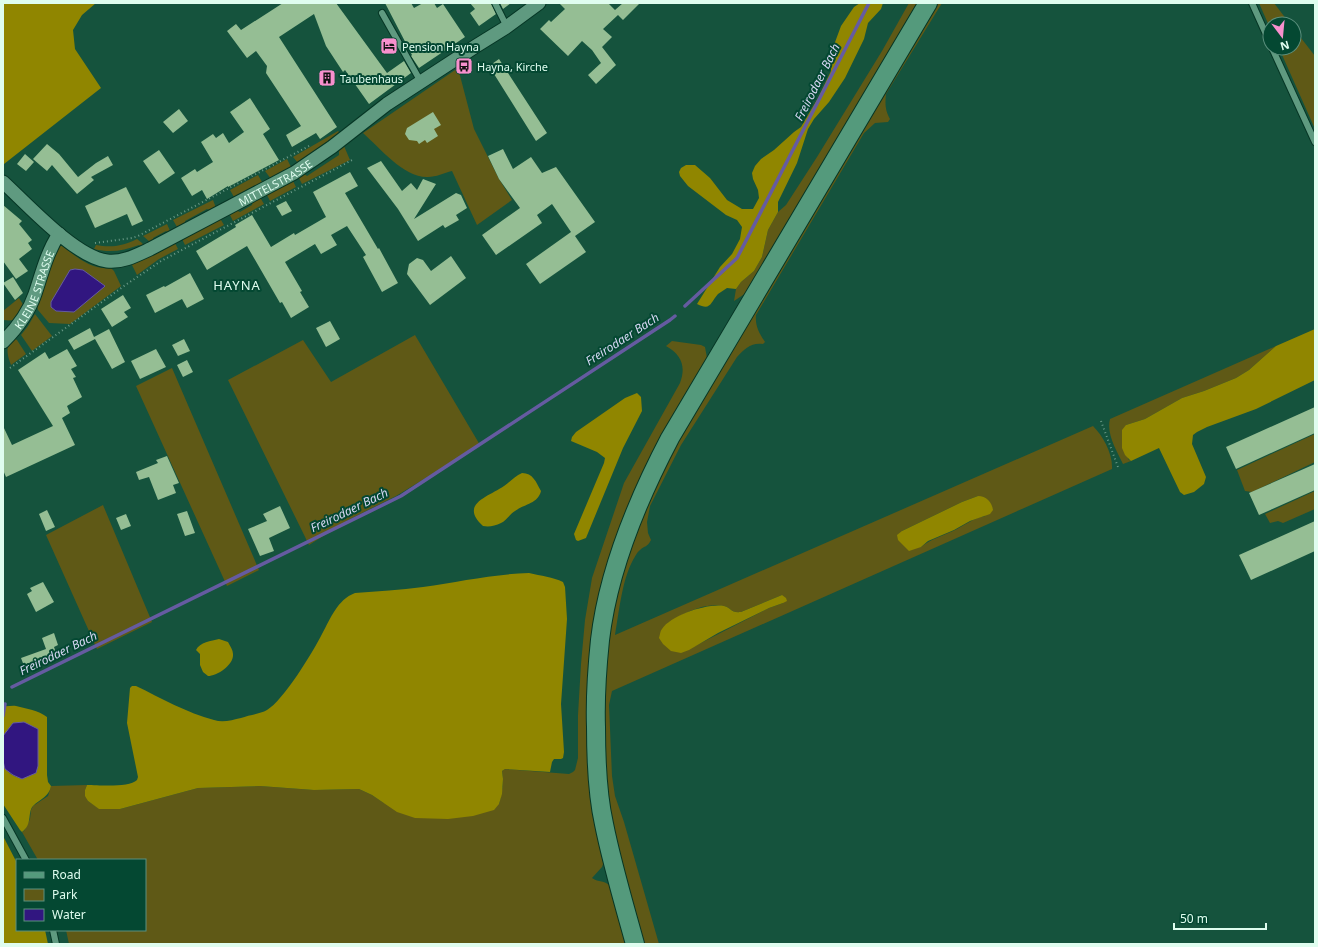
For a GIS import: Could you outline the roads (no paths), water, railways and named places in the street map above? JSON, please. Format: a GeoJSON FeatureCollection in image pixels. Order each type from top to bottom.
{"type":"FeatureCollection","features":[{"type":"Feature","properties":{"kind":"main road"},"geometry":{"type":"LineString","coordinates":[[635,944],[603,823],[596,753],[595,699],[600,639],[609,592],[620,556],[635,512],[657,462],[670,438],[928,3]]}},
{"type":"Feature","properties":{"kind":"street","name":"MITTELSTRASSE"},"geometry":{"type":"LineString","coordinates":[[3,182],[74,246],[92,256],[106,261],[126,259],[150,249],[294,173],[332,147],[387,104],[507,27],[539,3]]}},
{"type":"Feature","properties":{"kind":"street","name":"KLEINE STRASSE"},"geometry":{"type":"LineString","coordinates":[[3,342],[14,331],[30,306],[35,295],[47,254],[59,234]]}},
{"type":"Feature","properties":{"kind":"lane"},"geometry":{"type":"LineString","coordinates":[[495,3],[507,27]]}},
{"type":"Feature","properties":{"kind":"lane"},"geometry":{"type":"LineString","coordinates":[[1252,3],[1262,25]]}},
{"type":"Feature","properties":{"kind":"lane"},"geometry":{"type":"LineString","coordinates":[[382,13],[421,82]]}},
{"type":"Feature","properties":{"kind":"lane"},"geometry":{"type":"LineString","coordinates":[[1276,56],[1315,142]]}},
{"type":"Feature","properties":{"kind":"lane"},"geometry":{"type":"LineString","coordinates":[[3,818],[25,859]]}},
{"type":"Feature","properties":{"kind":"lane"},"geometry":{"type":"LineString","coordinates":[[53,931],[56,944]]}},
{"type":"Feature","properties":{"kind":"water"},"geometry":{"type":"Polygon","coordinates":[[[70,270],[83,270],[105,286],[74,312],[56,311],[51,307],[51,302],[70,270]]]}},
{"type":"Feature","properties":{"kind":"water"},"geometry":{"type":"Polygon","coordinates":[[[24,722],[38,729],[38,766],[36,773],[22,779],[5,769],[3,761],[3,736],[13,723],[24,722]]]}},
{"type":"Feature","properties":{"kind":"waterway","name":"Freirodaer Bach"},"geometry":{"type":"LineString","coordinates":[[685,306],[737,258],[869,3]]}},
{"type":"Feature","properties":{"kind":"waterway","name":"Freirodaer Bach"},"geometry":{"type":"LineString","coordinates":[[12,687],[401,496],[675,316]]}},
{"type":"Feature","properties":{"kind":"waterway","name":"Freirodaer Bach"},"geometry":{"type":"LineString","coordinates":[[3,716],[5,704]]}},
{"type":"Feature","properties":{"kind":"place","name":"Pension Hayna"},"geometry":{"type":"Point","coordinates":[389,46]}},
{"type":"Feature","properties":{"kind":"place","name":"Hayna, Kirche"},"geometry":{"type":"Point","coordinates":[464,66]}},
{"type":"Feature","properties":{"kind":"place","name":"Taubenhaus"},"geometry":{"type":"Point","coordinates":[327,78]}},
{"type":"Feature","properties":{"kind":"district","name":"HAYNA"},"geometry":{"type":"Point","coordinates":[237,285]}}]}
